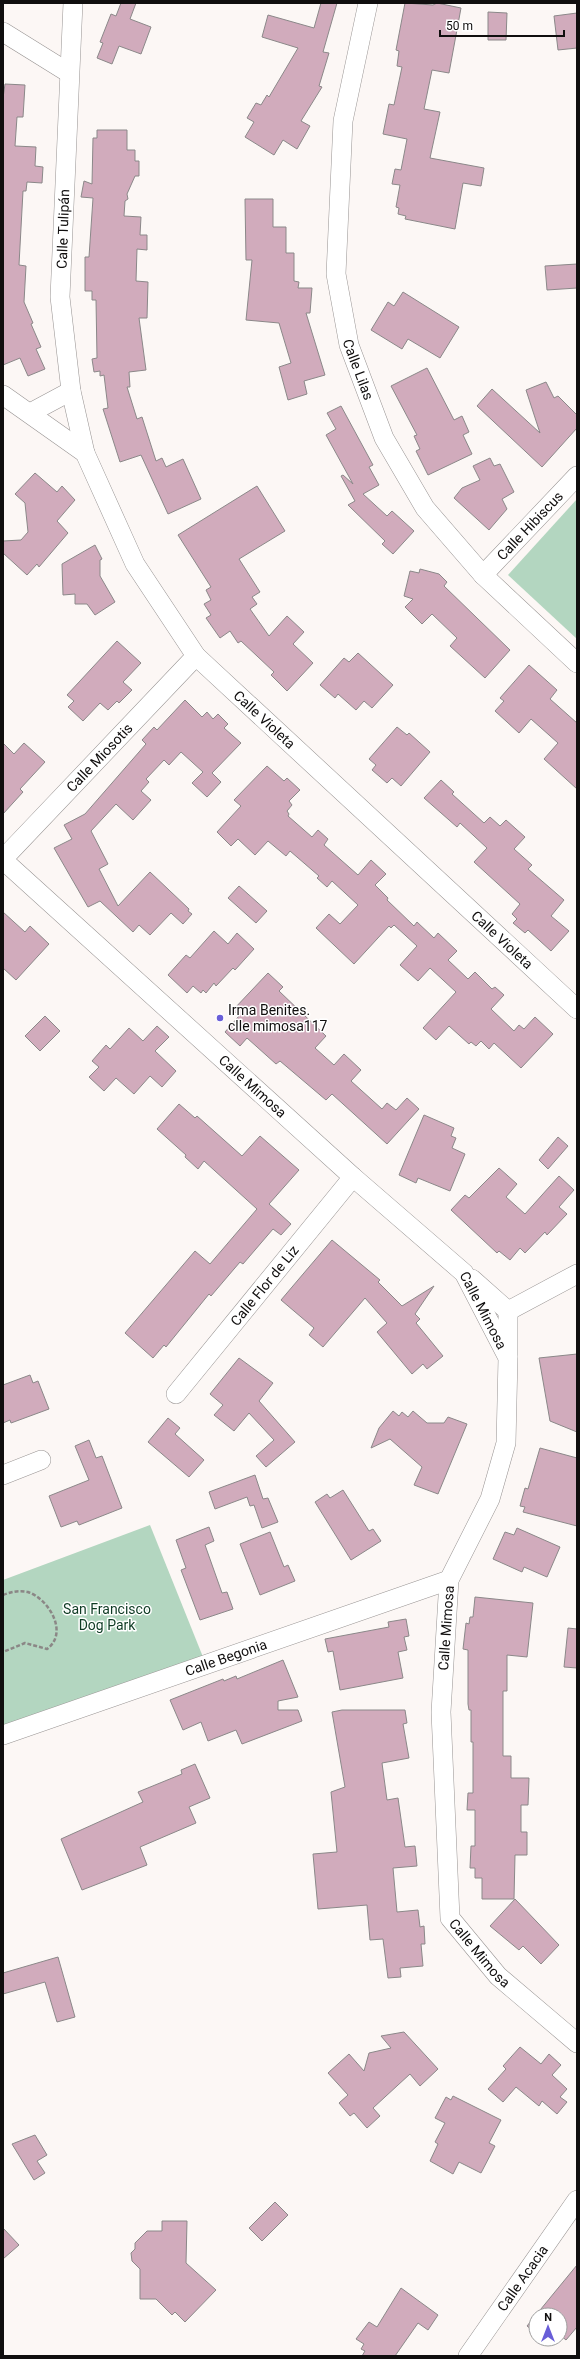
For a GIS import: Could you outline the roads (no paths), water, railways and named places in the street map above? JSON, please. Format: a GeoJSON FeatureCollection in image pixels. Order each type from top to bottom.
{"type":"FeatureCollection","features":[{"type":"Feature","properties":{"kind":"street","name":"Calle Tulipán"},"geometry":{"type":"LineString","coordinates":[[73,3],[60,297],[71,391],[85,453]]}},
{"type":"Feature","properties":{"kind":"street","name":"Calle Lilas"},"geometry":{"type":"LineString","coordinates":[[368,3],[343,121],[336,274],[349,345],[384,438],[425,508],[483,575],[577,663]]}},
{"type":"Feature","properties":{"kind":"street"},"geometry":{"type":"LineString","coordinates":[[3,32],[69,73]]}},
{"type":"Feature","properties":{"kind":"street"},"geometry":{"type":"LineString","coordinates":[[30,413],[71,391]]}},
{"type":"Feature","properties":{"kind":"street","name":"Calle Violeta"},"geometry":{"type":"LineString","coordinates":[[3,395],[85,453],[135,564],[196,656],[577,1009]]}},
{"type":"Feature","properties":{"kind":"street","name":"Calle Hibiscus"},"geometry":{"type":"LineString","coordinates":[[483,575],[577,476]]}},
{"type":"Feature","properties":{"kind":"street","name":"Calle Miosotis"},"geometry":{"type":"LineString","coordinates":[[3,860],[196,656]]}},
{"type":"Feature","properties":{"kind":"street","name":"Calle Mimosa"},"geometry":{"type":"LineString","coordinates":[[3,860],[353,1176],[464,1273],[508,1358],[506,1444],[490,1499],[449,1580],[441,1712],[450,1918],[498,1976],[577,2043]]}},
{"type":"Feature","properties":{"kind":"street","name":"Calle Flor de Liz"},"geometry":{"type":"LineString","coordinates":[[176,1394],[353,1176]]}},
{"type":"Feature","properties":{"kind":"street"},"geometry":{"type":"LineString","coordinates":[[464,1273],[508,1311],[508,1358]]}},
{"type":"Feature","properties":{"kind":"street"},"geometry":{"type":"LineString","coordinates":[[508,1311],[577,1274]]}},
{"type":"Feature","properties":{"kind":"street"},"geometry":{"type":"LineString","coordinates":[[3,1475],[41,1460]]}},
{"type":"Feature","properties":{"kind":"street","name":"Calle Begonia"},"geometry":{"type":"LineString","coordinates":[[3,1735],[449,1580]]}},
{"type":"Feature","properties":{"kind":"street","name":"Calle Acacia"},"geometry":{"type":"LineString","coordinates":[[468,2356],[577,2200]]}},
{"type":"Feature","properties":{"kind":"place","name":"Irma Benites. clle mimosa117"},"geometry":{"type":"Point","coordinates":[220,1018]}},
{"type":"Feature","properties":{"kind":"park label","name":"San Francisco Dog Park"},"geometry":{"type":"Point","coordinates":[107,1618]}}]}
